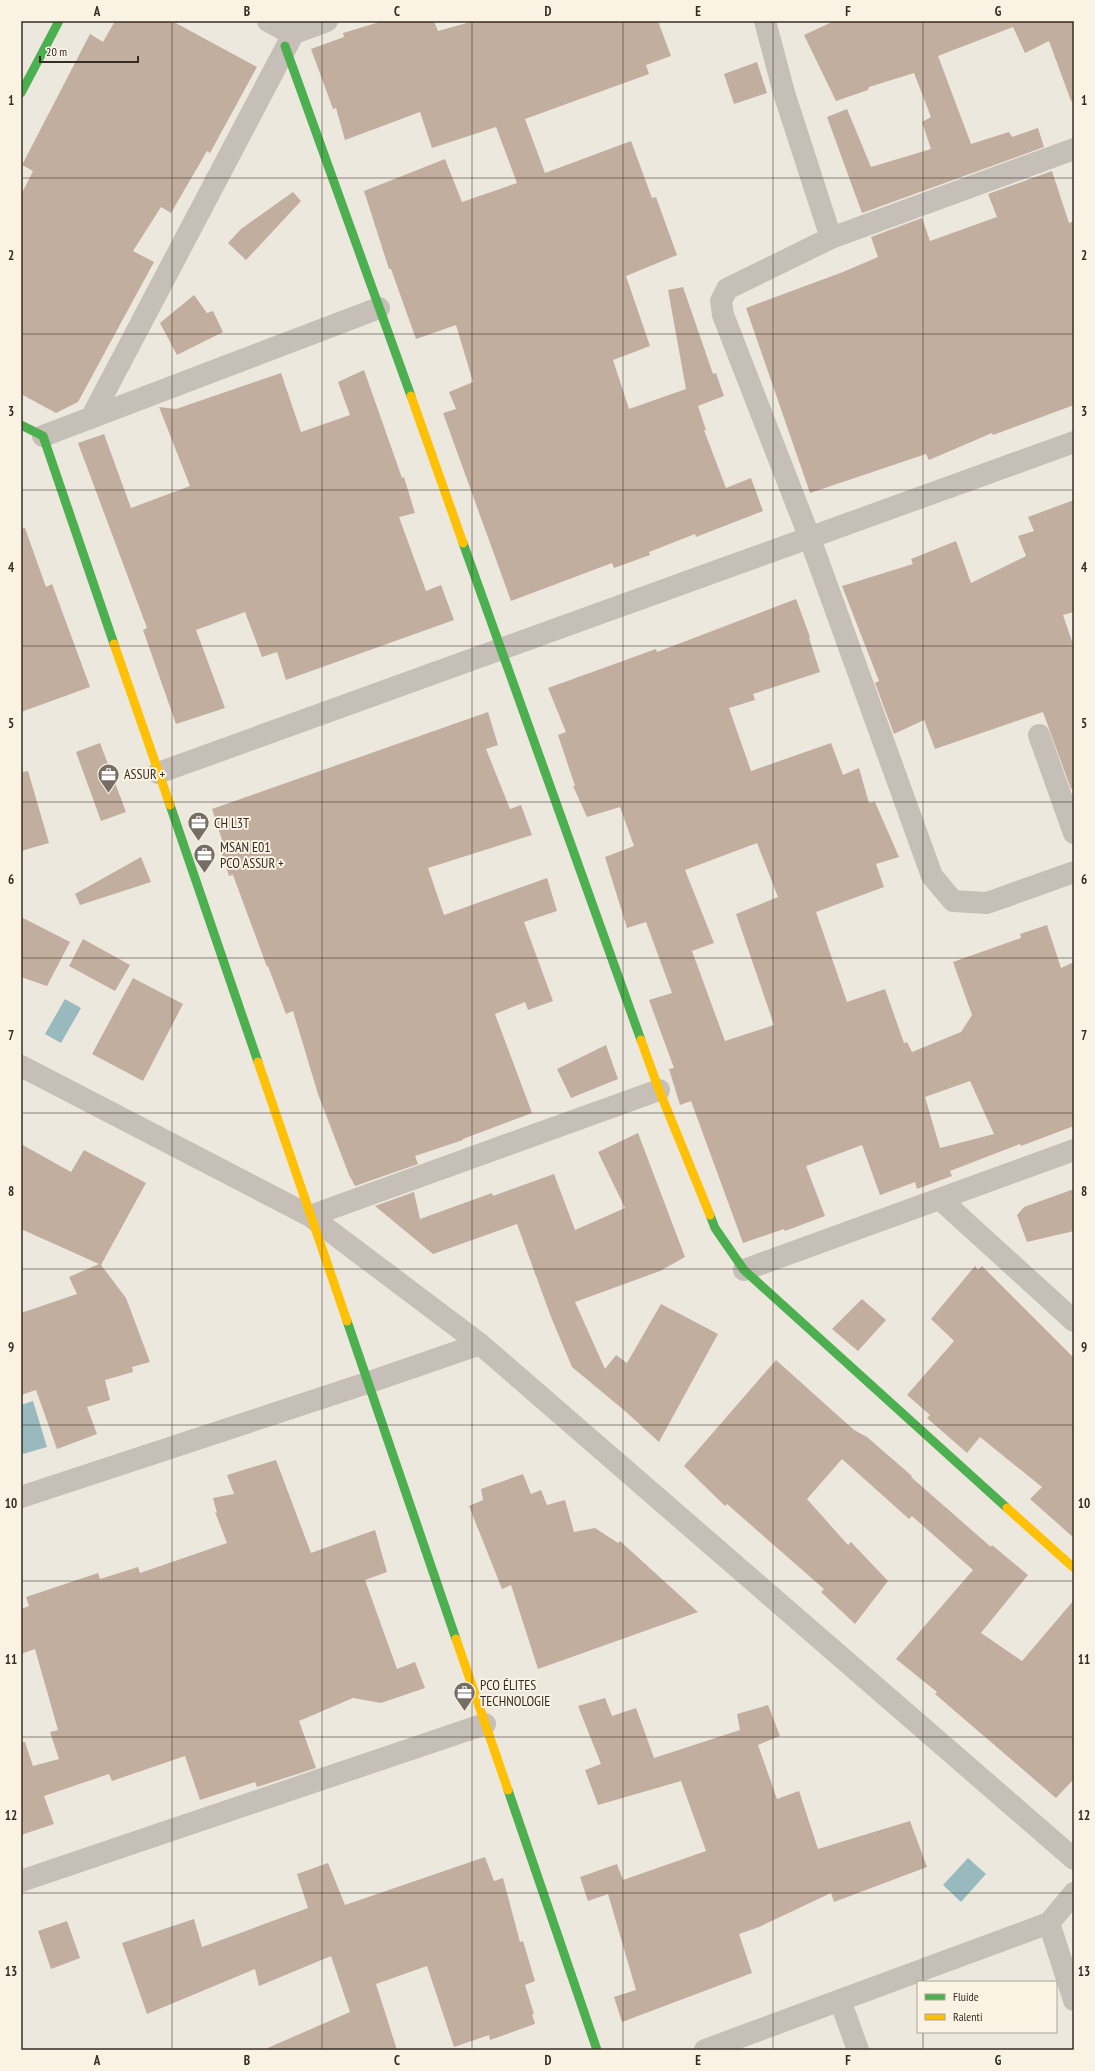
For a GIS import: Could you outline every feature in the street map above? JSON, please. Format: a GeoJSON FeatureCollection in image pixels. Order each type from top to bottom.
{"type":"FeatureCollection","features":[{"type":"Feature","properties":{"kind":"street"},"geometry":{"type":"LineString","coordinates":[[21,93],[59,21]]}},
{"type":"Feature","properties":{"kind":"street"},"geometry":{"type":"LineString","coordinates":[[268,21],[292,34],[379,308],[659,1090],[715,1228],[744,1270],[1074,1568]]}},
{"type":"Feature","properties":{"kind":"street"},"geometry":{"type":"LineString","coordinates":[[91,418],[292,34],[327,21]]}},
{"type":"Feature","properties":{"kind":"street"},"geometry":{"type":"LineString","coordinates":[[765,21],[784,93],[831,238]]}},
{"type":"Feature","properties":{"kind":"street"},"geometry":{"type":"LineString","coordinates":[[1074,150],[831,238],[727,288],[721,301],[723,316],[809,536],[932,876],[953,901],[987,903],[1074,872]]}},
{"type":"Feature","properties":{"kind":"street"},"geometry":{"type":"LineString","coordinates":[[42,436],[379,308]]}},
{"type":"Feature","properties":{"kind":"street"},"geometry":{"type":"LineString","coordinates":[[21,425],[42,436],[597,2050]]}},
{"type":"Feature","properties":{"kind":"street"},"geometry":{"type":"LineString","coordinates":[[158,773],[809,536],[1074,442]]}},
{"type":"Feature","properties":{"kind":"street"},"geometry":{"type":"LineString","coordinates":[[1040,735],[1074,832]]}},
{"type":"Feature","properties":{"kind":"street"},"geometry":{"type":"LineString","coordinates":[[21,1066],[310,1216],[480,1344],[1074,1859]]}},
{"type":"Feature","properties":{"kind":"street"},"geometry":{"type":"LineString","coordinates":[[310,1216],[659,1090]]}},
{"type":"Feature","properties":{"kind":"street"},"geometry":{"type":"LineString","coordinates":[[744,1270],[1074,1150]]}},
{"type":"Feature","properties":{"kind":"street"},"geometry":{"type":"LineString","coordinates":[[940,1199],[1074,1321]]}},
{"type":"Feature","properties":{"kind":"street"},"geometry":{"type":"LineString","coordinates":[[21,1496],[367,1383],[480,1344]]}},
{"type":"Feature","properties":{"kind":"street"},"geometry":{"type":"LineString","coordinates":[[21,1881],[485,1724]]}},
{"type":"Feature","properties":{"kind":"street"},"geometry":{"type":"LineString","coordinates":[[705,2050],[1049,1923],[1074,1893]]}},
{"type":"Feature","properties":{"kind":"street"},"geometry":{"type":"LineString","coordinates":[[1049,1923],[1074,2000]]}},
{"type":"Feature","properties":{"kind":"street"},"geometry":{"type":"LineString","coordinates":[[840,2000],[858,2050]]}},
{"type":"Feature","properties":{"kind":"water"},"geometry":{"type":"Polygon","coordinates":[[[65,999],[81,1008],[61,1043],[45,1034],[65,999]]]}},
{"type":"Feature","properties":{"kind":"water"},"geometry":{"type":"Polygon","coordinates":[[[33,1401],[47,1447],[23,1454],[21,1447],[21,1405],[33,1401]]]}},
{"type":"Feature","properties":{"kind":"water"},"geometry":{"type":"Polygon","coordinates":[[[968,1858],[986,1874],[961,1902],[943,1885],[968,1858]]]}},
{"type":"Feature","properties":{"kind":"building"},"geometry":{"type":"Polygon","coordinates":[[[115,21],[172,21],[257,67],[210,153],[207,151],[171,213],[161,207],[133,251],[154,262],[78,402],[56,413],[21,394],[21,195],[33,171],[22,165],[90,34],[103,42],[115,21]]]}},
{"type":"Feature","properties":{"kind":"building"},"geometry":{"type":"Polygon","coordinates":[[[383,21],[434,21],[438,31],[474,21],[658,21],[671,56],[646,65],[649,74],[525,119],[545,173],[631,141],[652,198],[656,197],[677,255],[626,276],[650,346],[613,360],[629,409],[686,389],[668,290],[683,287],[713,374],[716,373],[724,396],[698,406],[706,430],[704,430],[726,488],[751,478],[763,511],[696,537],[695,534],[649,552],[650,555],[614,568],[612,563],[511,601],[443,413],[456,409],[449,392],[473,382],[456,325],[416,339],[391,269],[389,269],[364,191],[445,159],[462,202],[517,183],[496,127],[432,148],[420,112],[345,140],[336,108],[333,109],[311,49],[344,37],[343,33],[383,21]]]}},
{"type":"Feature","properties":{"kind":"building"},"geometry":{"type":"Polygon","coordinates":[[[834,21],[1074,21],[1074,101],[1071,101],[1049,41],[1025,53],[1013,27],[938,56],[971,144],[1009,132],[1012,137],[1038,128],[1044,147],[862,213],[827,117],[847,109],[871,167],[931,149],[922,122],[931,117],[914,73],[869,87],[868,90],[836,101],[804,35],[834,21]]]}},
{"type":"Feature","properties":{"kind":"building"},"geometry":{"type":"Polygon","coordinates":[[[757,62],[767,93],[734,104],[724,74],[757,62]]]}},
{"type":"Feature","properties":{"kind":"building"},"geometry":{"type":"Polygon","coordinates":[[[1052,171],[1069,223],[1074,221],[1074,405],[993,435],[992,433],[929,460],[926,454],[810,493],[746,308],[843,272],[878,257],[871,237],[922,218],[930,241],[997,217],[988,194],[1052,171]]]}},
{"type":"Feature","properties":{"kind":"building"},"geometry":{"type":"Polygon","coordinates":[[[293,192],[301,201],[246,260],[228,243],[241,229],[293,192]]]}},
{"type":"Feature","properties":{"kind":"building"},"geometry":{"type":"Polygon","coordinates":[[[194,295],[207,313],[213,311],[223,332],[177,355],[160,323],[194,295]]]}},
{"type":"Feature","properties":{"kind":"building"},"geometry":{"type":"Polygon","coordinates":[[[364,370],[402,478],[404,477],[415,513],[399,517],[426,591],[441,585],[454,620],[286,680],[277,652],[262,657],[245,612],[196,630],[225,708],[176,724],[143,630],[147,628],[78,443],[104,434],[131,508],[190,486],[159,407],[176,409],[281,373],[301,432],[350,415],[338,382],[364,370]]]}},
{"type":"Feature","properties":{"kind":"building"},"geometry":{"type":"Polygon","coordinates":[[[1074,500],[1074,612],[1063,615],[1074,647],[1074,788],[1071,789],[1043,712],[935,749],[924,720],[894,734],[875,683],[879,681],[842,586],[913,564],[911,559],[956,541],[971,583],[1026,556],[1018,536],[1034,531],[1028,517],[1074,500]]]}},
{"type":"Feature","properties":{"kind":"building"},"geometry":{"type":"Polygon","coordinates":[[[25,528],[46,587],[52,584],[90,687],[21,712],[21,529],[25,528]]]}},
{"type":"Feature","properties":{"kind":"building"},"geometry":{"type":"Polygon","coordinates":[[[796,599],[810,637],[809,638],[820,672],[753,694],[755,700],[729,708],[751,771],[831,743],[843,775],[859,768],[869,803],[875,802],[899,857],[876,864],[884,887],[816,912],[847,1002],[885,989],[904,1043],[907,1042],[912,1052],[961,1032],[972,1015],[953,962],[1021,938],[1020,934],[1047,925],[1061,968],[1074,962],[1074,1126],[1021,1146],[1020,1144],[950,1171],[952,1176],[917,1189],[915,1182],[880,1195],[862,1145],[806,1166],[825,1216],[785,1231],[784,1229],[743,1243],[691,1101],[680,1105],[669,1069],[674,1068],[649,1000],[672,993],[646,922],[627,928],[605,857],[634,846],[620,807],[587,817],[573,786],[575,786],[558,735],[566,732],[548,688],[656,649],[657,652],[796,599]],[[757,843],[685,870],[714,943],[692,951],[725,1041],[774,1025],[736,914],[778,897],[757,843]],[[970,1081],[925,1097],[940,1148],[994,1134],[970,1081]]]}},
{"type":"Feature","properties":{"kind":"building"},"geometry":{"type":"Polygon","coordinates":[[[488,712],[498,745],[486,749],[510,809],[521,805],[532,835],[428,868],[444,915],[547,878],[557,911],[524,922],[553,1001],[528,1010],[525,1002],[495,1014],[532,1113],[463,1140],[415,1156],[418,1164],[355,1186],[349,1175],[318,1094],[293,1011],[286,1014],[233,875],[229,876],[219,845],[223,843],[212,809],[488,712]]]}},
{"type":"Feature","properties":{"kind":"building"},"geometry":{"type":"Polygon","coordinates":[[[100,743],[126,812],[101,821],[76,752],[100,743]]]}},
{"type":"Feature","properties":{"kind":"building"},"geometry":{"type":"Polygon","coordinates":[[[28,771],[49,843],[21,851],[21,772],[28,771]]]}},
{"type":"Feature","properties":{"kind":"building"},"geometry":{"type":"Polygon","coordinates":[[[141,857],[151,882],[80,905],[75,894],[141,857]]]}},
{"type":"Feature","properties":{"kind":"building"},"geometry":{"type":"Polygon","coordinates":[[[21,917],[70,942],[47,986],[21,977],[21,917]]]}},
{"type":"Feature","properties":{"kind":"building"},"geometry":{"type":"Polygon","coordinates":[[[83,939],[130,965],[115,991],[69,966],[83,939]]]}},
{"type":"Feature","properties":{"kind":"building"},"geometry":{"type":"Polygon","coordinates":[[[133,978],[183,1004],[143,1081],[92,1054],[133,978]]]}},
{"type":"Feature","properties":{"kind":"building"},"geometry":{"type":"Polygon","coordinates":[[[606,1045],[618,1079],[571,1098],[557,1069],[606,1045]]]}},
{"type":"Feature","properties":{"kind":"building"},"geometry":{"type":"Polygon","coordinates":[[[638,1133],[685,1257],[660,1271],[575,1302],[605,1369],[616,1355],[627,1363],[661,1304],[718,1334],[659,1442],[625,1411],[572,1367],[551,1317],[517,1224],[433,1254],[375,1206],[414,1192],[420,1219],[492,1193],[493,1196],[554,1174],[575,1230],[625,1208],[598,1152],[638,1133]]]}},
{"type":"Feature","properties":{"kind":"building"},"geometry":{"type":"Polygon","coordinates":[[[21,1144],[71,1172],[84,1150],[146,1183],[101,1265],[126,1298],[150,1362],[132,1367],[133,1372],[105,1380],[110,1400],[87,1407],[97,1434],[57,1449],[36,1390],[21,1395],[21,1313],[77,1294],[69,1277],[99,1264],[21,1229],[21,1144]]]}},
{"type":"Feature","properties":{"kind":"building"},"geometry":{"type":"Polygon","coordinates":[[[1074,1189],[1074,1231],[1027,1242],[1017,1215],[1024,1207],[1074,1189]]]}},
{"type":"Feature","properties":{"kind":"building"},"geometry":{"type":"Polygon","coordinates":[[[975,1266],[978,1270],[982,1266],[1074,1358],[1074,1538],[1030,1499],[1042,1487],[980,1437],[967,1453],[927,1418],[930,1415],[907,1395],[954,1341],[931,1319],[975,1266]]]}},
{"type":"Feature","properties":{"kind":"building"},"geometry":{"type":"Polygon","coordinates":[[[862,1299],[886,1320],[858,1351],[832,1329],[862,1299]]]}},
{"type":"Feature","properties":{"kind":"building"},"geometry":{"type":"Polygon","coordinates":[[[776,1360],[854,1430],[867,1437],[912,1476],[911,1477],[991,1547],[992,1545],[1028,1575],[981,1633],[1022,1661],[1074,1600],[1074,1779],[1056,1798],[935,1694],[937,1692],[896,1659],[973,1570],[912,1516],[909,1519],[842,1459],[807,1499],[848,1545],[851,1542],[888,1581],[855,1624],[821,1592],[824,1589],[727,1504],[725,1506],[684,1466],[776,1360]]]}},
{"type":"Feature","properties":{"kind":"building"},"geometry":{"type":"Polygon","coordinates":[[[276,1460],[311,1553],[375,1530],[387,1572],[365,1580],[397,1669],[415,1662],[425,1688],[381,1703],[353,1698],[299,1721],[316,1768],[257,1787],[255,1782],[200,1800],[185,1756],[112,1781],[109,1774],[44,1796],[54,1824],[21,1835],[21,1742],[25,1742],[33,1766],[59,1759],[50,1732],[58,1730],[35,1649],[21,1654],[21,1609],[29,1606],[26,1597],[98,1573],[100,1579],[138,1567],[140,1573],[227,1543],[215,1512],[217,1513],[213,1498],[234,1494],[227,1475],[276,1460]]]}},
{"type":"Feature","properties":{"kind":"building"},"geometry":{"type":"Polygon","coordinates":[[[523,1474],[531,1494],[541,1490],[547,1505],[565,1500],[574,1532],[595,1528],[618,1543],[620,1541],[698,1612],[538,1669],[511,1585],[502,1589],[469,1506],[483,1500],[481,1489],[523,1474]]]}},
{"type":"Feature","properties":{"kind":"building"},"geometry":{"type":"Polygon","coordinates":[[[605,1698],[612,1716],[636,1708],[654,1758],[740,1730],[737,1714],[768,1705],[780,1736],[758,1745],[777,1799],[799,1791],[818,1849],[910,1821],[927,1867],[834,1902],[831,1893],[759,1927],[739,1934],[752,1973],[622,2022],[614,1997],[636,1990],[608,1894],[588,1901],[580,1877],[617,1864],[623,1880],[706,1851],[681,1781],[598,1805],[585,1770],[601,1764],[578,1706],[605,1698]]]}},
{"type":"Feature","properties":{"kind":"building"},"geometry":{"type":"Polygon","coordinates":[[[485,1857],[494,1881],[503,1878],[520,1942],[523,1941],[535,1981],[525,1985],[534,2014],[532,2014],[535,2024],[490,2040],[489,2035],[454,2047],[427,1966],[376,1984],[397,2050],[263,2050],[350,2012],[331,1956],[259,1986],[255,1969],[147,2014],[122,1943],[194,1919],[202,1947],[308,1908],[297,1874],[328,1863],[345,1905],[485,1857]]]}},
{"type":"Feature","properties":{"kind":"building"},"geometry":{"type":"Polygon","coordinates":[[[67,1921],[80,1958],[51,1969],[38,1931],[67,1921]]]}},
{"type":"Feature","properties":{"kind":"traffic: fast"},"geometry":{"type":"LineString","coordinates":[[21,93],[59,21]]}},
{"type":"Feature","properties":{"kind":"traffic: fast"},"geometry":{"type":"LineString","coordinates":[[285,46],[411,396]]}},
{"type":"Feature","properties":{"kind":"traffic: fast"},"geometry":{"type":"LineString","coordinates":[[21,425],[43,436],[114,644]]}},
{"type":"Feature","properties":{"kind":"traffic: fast"},"geometry":{"type":"LineString","coordinates":[[463,543],[641,1040]]}},
{"type":"Feature","properties":{"kind":"traffic: fast"},"geometry":{"type":"LineString","coordinates":[[170,805],[258,1062]]}},
{"type":"Feature","properties":{"kind":"traffic: fast"},"geometry":{"type":"LineString","coordinates":[[710,1215],[715,1228],[744,1270],[1007,1508]]}},
{"type":"Feature","properties":{"kind":"traffic: fast"},"geometry":{"type":"LineString","coordinates":[[347,1321],[456,1639]]}},
{"type":"Feature","properties":{"kind":"traffic: fast"},"geometry":{"type":"LineString","coordinates":[[508,1790],[597,2050]]}},
{"type":"Feature","properties":{"kind":"traffic: slow"},"geometry":{"type":"LineString","coordinates":[[411,396],[463,543]]}},
{"type":"Feature","properties":{"kind":"traffic: slow"},"geometry":{"type":"LineString","coordinates":[[114,644],[170,805]]}},
{"type":"Feature","properties":{"kind":"traffic: slow"},"geometry":{"type":"LineString","coordinates":[[641,1040],[659,1090],[710,1215]]}},
{"type":"Feature","properties":{"kind":"traffic: slow"},"geometry":{"type":"LineString","coordinates":[[258,1062],[347,1321]]}},
{"type":"Feature","properties":{"kind":"traffic: slow"},"geometry":{"type":"LineString","coordinates":[[1007,1508],[1074,1568]]}},
{"type":"Feature","properties":{"kind":"traffic: slow"},"geometry":{"type":"LineString","coordinates":[[456,1639],[508,1790]]}},
{"type":"Feature","properties":{"kind":"place","name":"ASSUR +"},"geometry":{"type":"Point","coordinates":[108,794]}},
{"type":"Feature","properties":{"kind":"place","name":"CH L3T"},"geometry":{"type":"Point","coordinates":[198,842]}},
{"type":"Feature","properties":{"kind":"place","name":"MSAN E01 PCO ASSUR +"},"geometry":{"type":"Point","coordinates":[205,874]}},
{"type":"Feature","properties":{"kind":"place","name":"PCO ÉLITES TECHNOLOGIE"},"geometry":{"type":"Point","coordinates":[464,1712]}}]}
